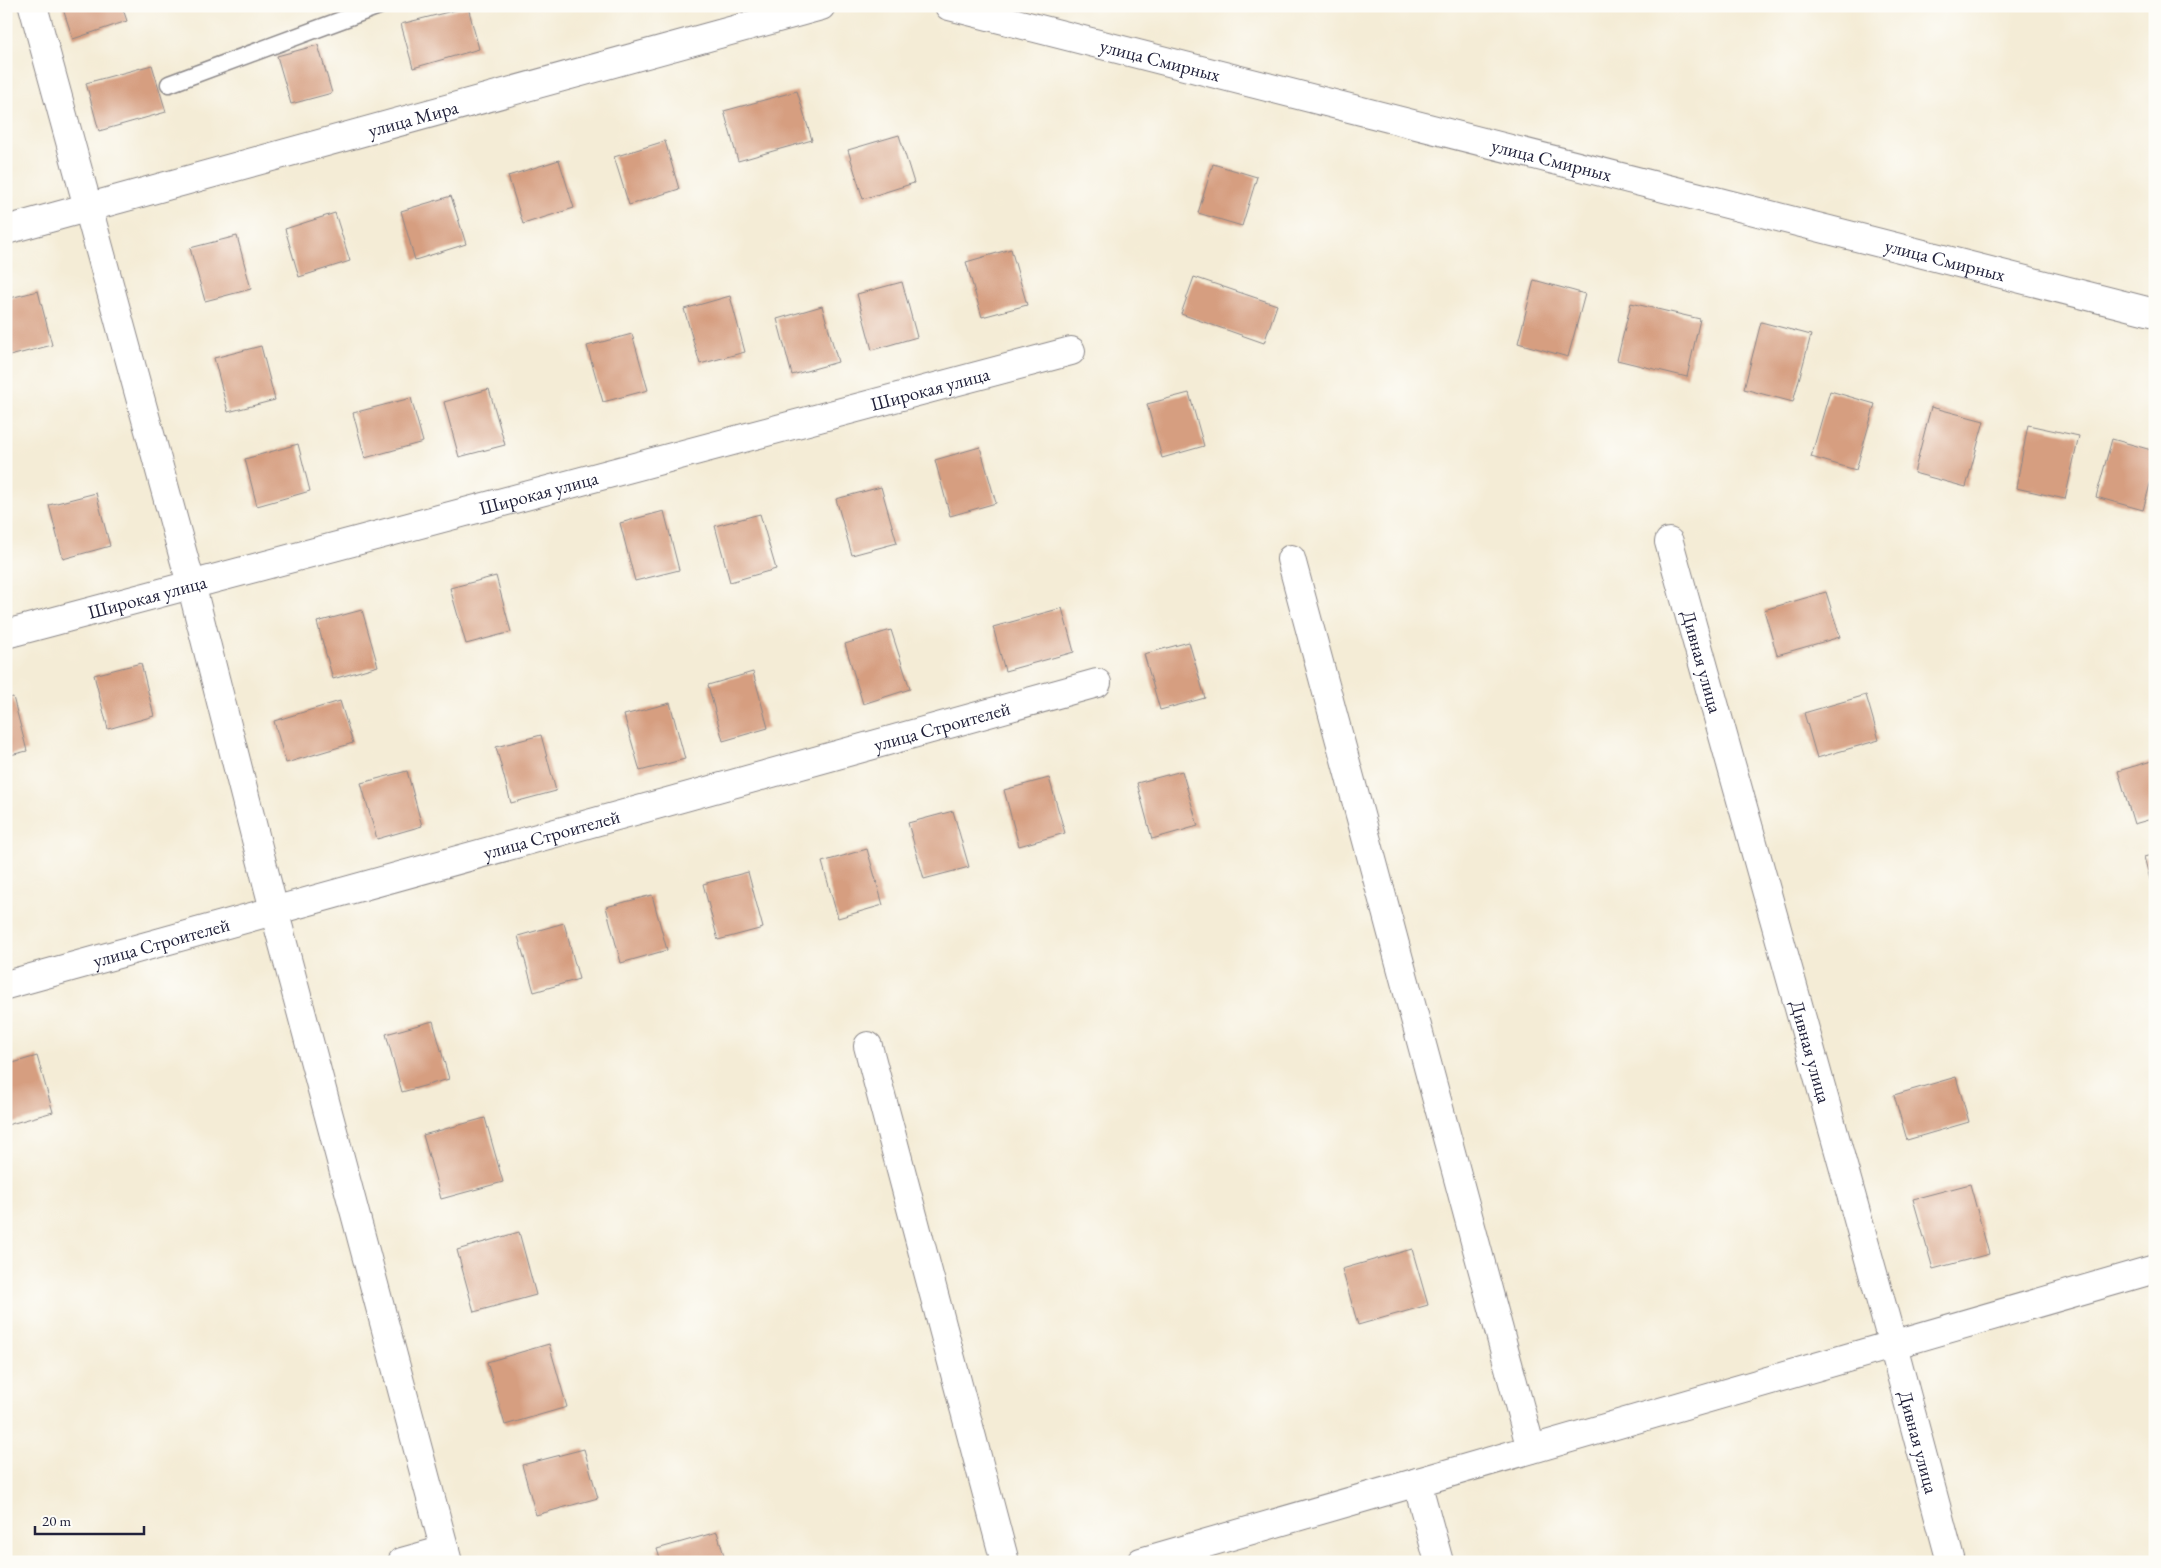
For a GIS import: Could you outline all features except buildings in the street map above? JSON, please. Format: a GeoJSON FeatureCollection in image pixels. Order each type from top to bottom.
{"type":"FeatureCollection","features":[{"type":"Feature","properties":{"kind":"street"},"geometry":{"type":"LineString","coordinates":[[33,6],[191,584],[274,910],[446,1556],[402,1562]]}},
{"type":"Feature","properties":{"kind":"street","name":"улица Мира"},"geometry":{"type":"LineString","coordinates":[[6,230],[821,6]]}},
{"type":"Feature","properties":{"kind":"street","name":"улица Смирных"},"geometry":{"type":"LineString","coordinates":[[949,6],[2155,313]]}},
{"type":"Feature","properties":{"kind":"street","name":"Широкая улица"},"geometry":{"type":"LineString","coordinates":[[6,634],[1071,351]]}},
{"type":"Feature","properties":{"kind":"street","name":"Дивная улица"},"geometry":{"type":"LineString","coordinates":[[1669,542],[1893,1345],[1951,1562]]}},
{"type":"Feature","properties":{"kind":"street"},"geometry":{"type":"LineString","coordinates":[[1291,559],[1531,1449]]}},
{"type":"Feature","properties":{"kind":"street","name":"улица Строителей"},"geometry":{"type":"LineString","coordinates":[[6,985],[1097,682]]}},
{"type":"Feature","properties":{"kind":"street"},"geometry":{"type":"LineString","coordinates":[[868,1046],[1005,1562]]}},
{"type":"Feature","properties":{"kind":"street"},"geometry":{"type":"LineString","coordinates":[[1141,1562],[2155,1269]]}},
{"type":"Feature","properties":{"kind":"street"},"geometry":{"type":"LineString","coordinates":[[1417,1482],[1439,1562]]}},
{"type":"Feature","properties":{"kind":"lane"},"geometry":{"type":"LineString","coordinates":[[169,84],[379,6]]}}]}
